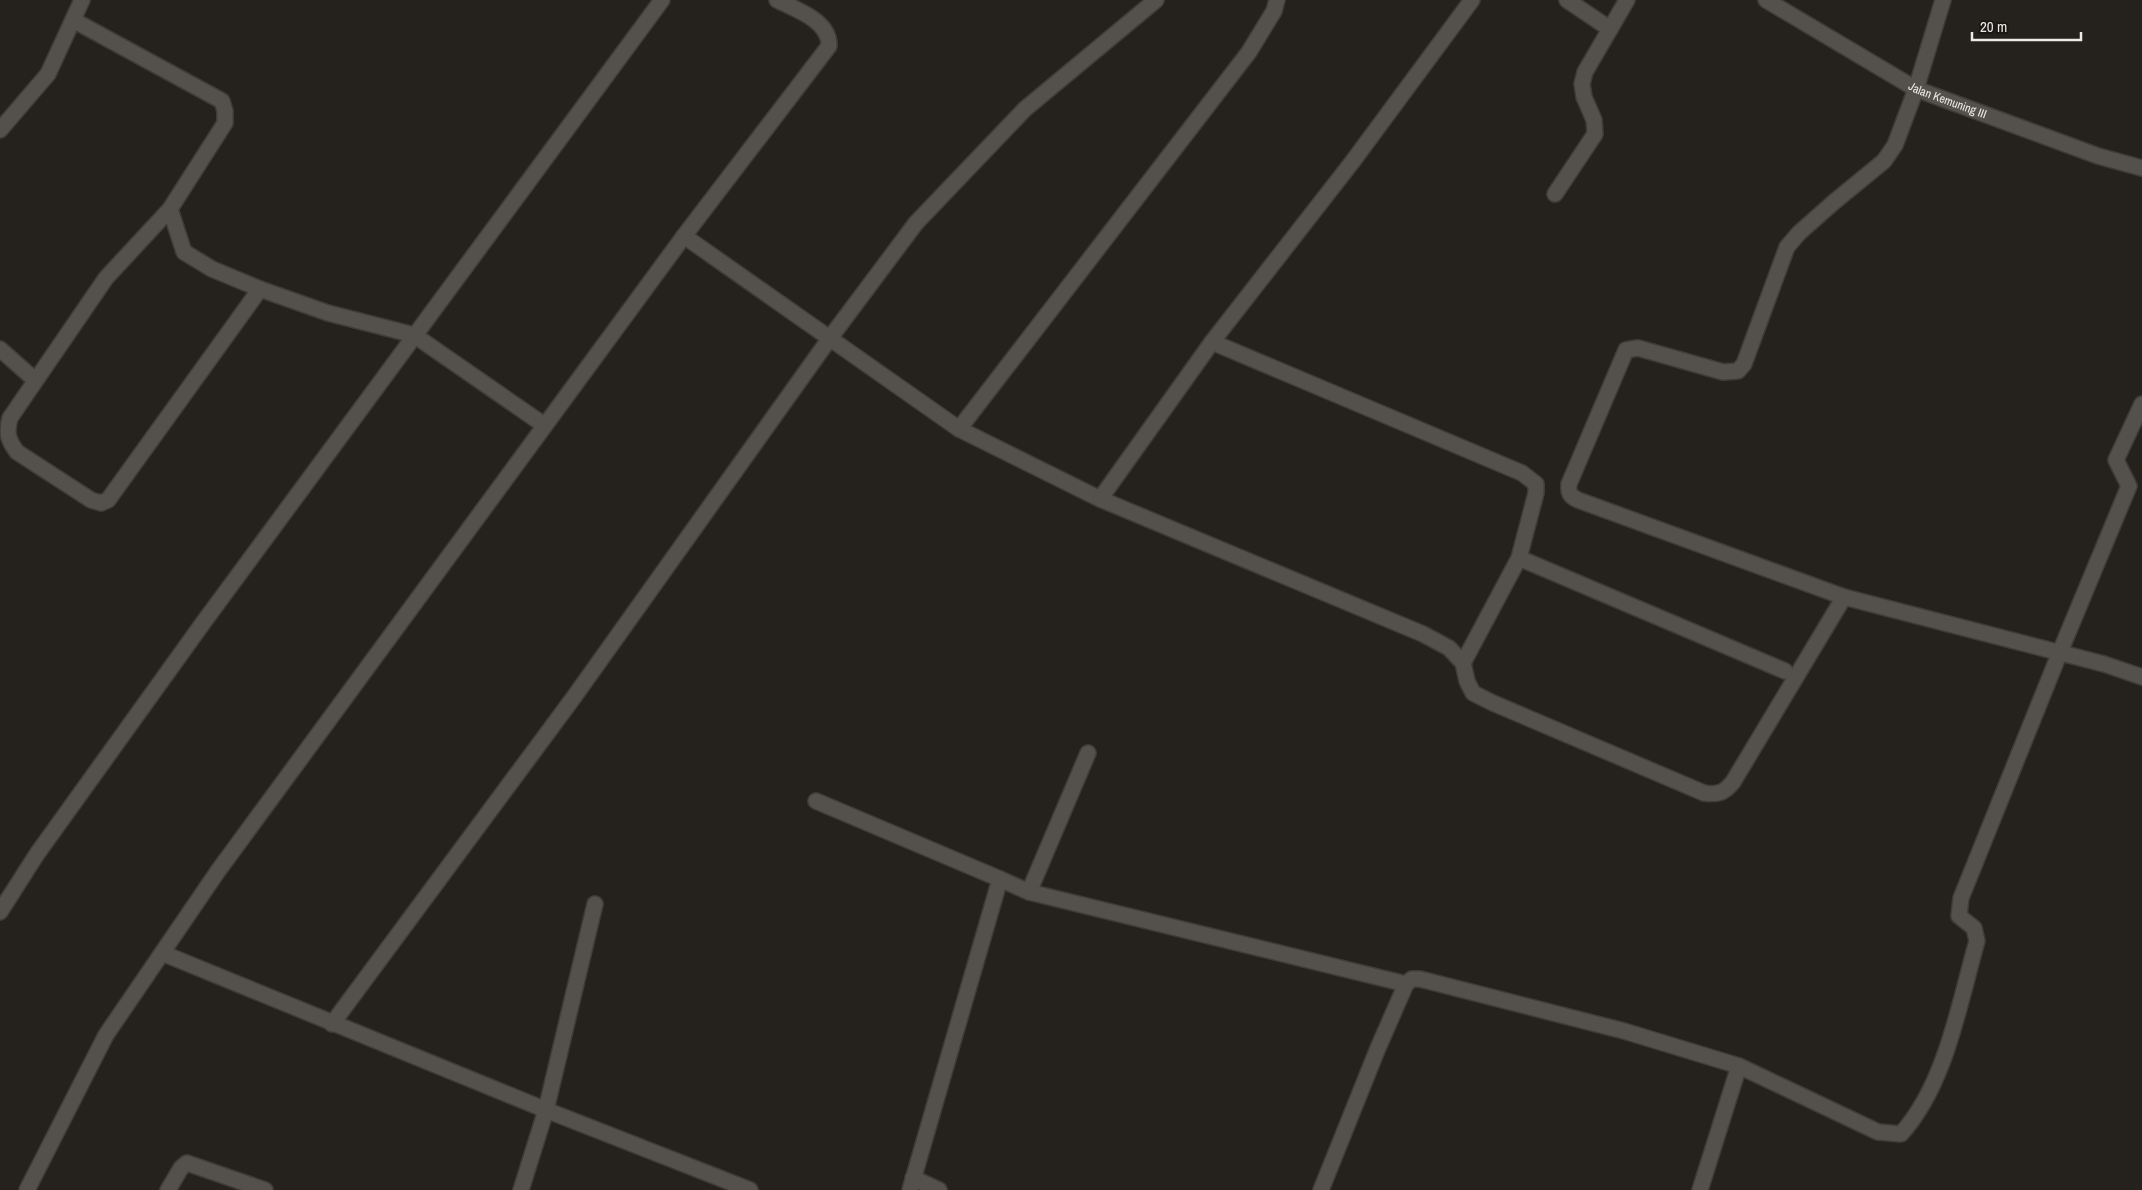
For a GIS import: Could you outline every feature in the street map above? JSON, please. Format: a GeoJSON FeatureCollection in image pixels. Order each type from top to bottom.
{"type":"FeatureCollection","features":[{"type":"Feature","properties":{"kind":"street"},"geometry":{"type":"LineString","coordinates":[[0,130],[48,74],[82,0]]}},
{"type":"Feature","properties":{"kind":"street"},"geometry":{"type":"LineString","coordinates":[[0,912],[37,854],[197,631],[662,0]]}},
{"type":"Feature","properties":{"kind":"street"},"geometry":{"type":"LineString","coordinates":[[28,1190],[106,1035],[218,871],[544,425],[684,236],[829,46],[829,37],[824,28],[799,11],[777,0]]}},
{"type":"Feature","properties":{"kind":"street"},"geometry":{"type":"LineString","coordinates":[[332,1024],[574,698],[830,338],[916,223],[1019,116],[1156,0]]}},
{"type":"Feature","properties":{"kind":"street"},"geometry":{"type":"LineString","coordinates":[[959,429],[1249,52],[1274,11],[1277,0]]}},
{"type":"Feature","properties":{"kind":"street"},"geometry":{"type":"LineString","coordinates":[[1100,499],[1212,342],[1353,161],[1472,0]]}},
{"type":"Feature","properties":{"kind":"street"},"geometry":{"type":"LineString","coordinates":[[1567,0],[1610,29]]}},
{"type":"Feature","properties":{"kind":"street"},"geometry":{"type":"LineString","coordinates":[[1556,194],[1595,134],[1594,120],[1584,97],[1582,84],[1585,72],[1627,0]]}},
{"type":"Feature","properties":{"kind":"street","name":"Jalan Kemuning III"},"geometry":{"type":"LineString","coordinates":[[1766,0],[1916,89],[2089,153],[2142,168]]}},
{"type":"Feature","properties":{"kind":"street"},"geometry":{"type":"LineString","coordinates":[[1943,0],[1916,89],[1896,145],[1884,161],[1799,233],[1787,247],[1744,364],[1738,371],[1723,372],[1638,348],[1626,350],[1569,484],[1570,495],[1578,500],[1844,597],[2060,652],[2142,677]]}},
{"type":"Feature","properties":{"kind":"street"},"geometry":{"type":"LineString","coordinates":[[73,20],[222,100],[225,111],[225,123],[170,210],[106,278],[35,380],[10,418],[8,441],[17,452],[91,500],[101,503],[105,502],[260,289]]}},
{"type":"Feature","properties":{"kind":"street"},"geometry":{"type":"LineString","coordinates":[[170,210],[184,252],[212,269],[260,289],[328,313],[414,335],[544,425]]}},
{"type":"Feature","properties":{"kind":"street"},"geometry":{"type":"LineString","coordinates":[[684,236],[959,429],[1100,499],[1422,634],[1448,648],[1462,663],[1467,681],[1473,693],[1704,793],[1716,794],[1726,790],[1733,782],[1844,597]]}},
{"type":"Feature","properties":{"kind":"street"},"geometry":{"type":"LineString","coordinates":[[1212,342],[1522,473],[1536,484],[1536,493],[1519,558],[1462,663]]}},
{"type":"Feature","properties":{"kind":"street"},"geometry":{"type":"LineString","coordinates":[[0,349],[35,380]]}},
{"type":"Feature","properties":{"kind":"street"},"geometry":{"type":"LineString","coordinates":[[1321,1190],[1378,1048],[1406,984],[1412,980],[1429,982],[1624,1031],[1739,1066],[1878,1132],[1901,1134],[1914,1120],[1939,1073],[1977,941],[1974,928],[1959,916],[1961,898],[2129,486],[2116,460],[2142,404]]}},
{"type":"Feature","properties":{"kind":"street"},"geometry":{"type":"LineString","coordinates":[[1519,558],[1785,671]]}},
{"type":"Feature","properties":{"kind":"street"},"geometry":{"type":"LineString","coordinates":[[1029,892],[1088,752]]}},
{"type":"Feature","properties":{"kind":"street"},"geometry":{"type":"LineString","coordinates":[[816,801],[1029,892],[1406,984]]}},
{"type":"Feature","properties":{"kind":"street"},"geometry":{"type":"LineString","coordinates":[[939,1190],[911,1184],[1000,879]]}},
{"type":"Feature","properties":{"kind":"street"},"geometry":{"type":"LineString","coordinates":[[522,1190],[546,1110],[595,904]]}},
{"type":"Feature","properties":{"kind":"street"},"geometry":{"type":"LineString","coordinates":[[162,954],[546,1110],[750,1190]]}},
{"type":"Feature","properties":{"kind":"street"},"geometry":{"type":"LineString","coordinates":[[1700,1190],[1739,1066]]}},
{"type":"Feature","properties":{"kind":"street"},"geometry":{"type":"LineString","coordinates":[[168,1190],[180,1168],[187,1164],[265,1190]]}}]}
